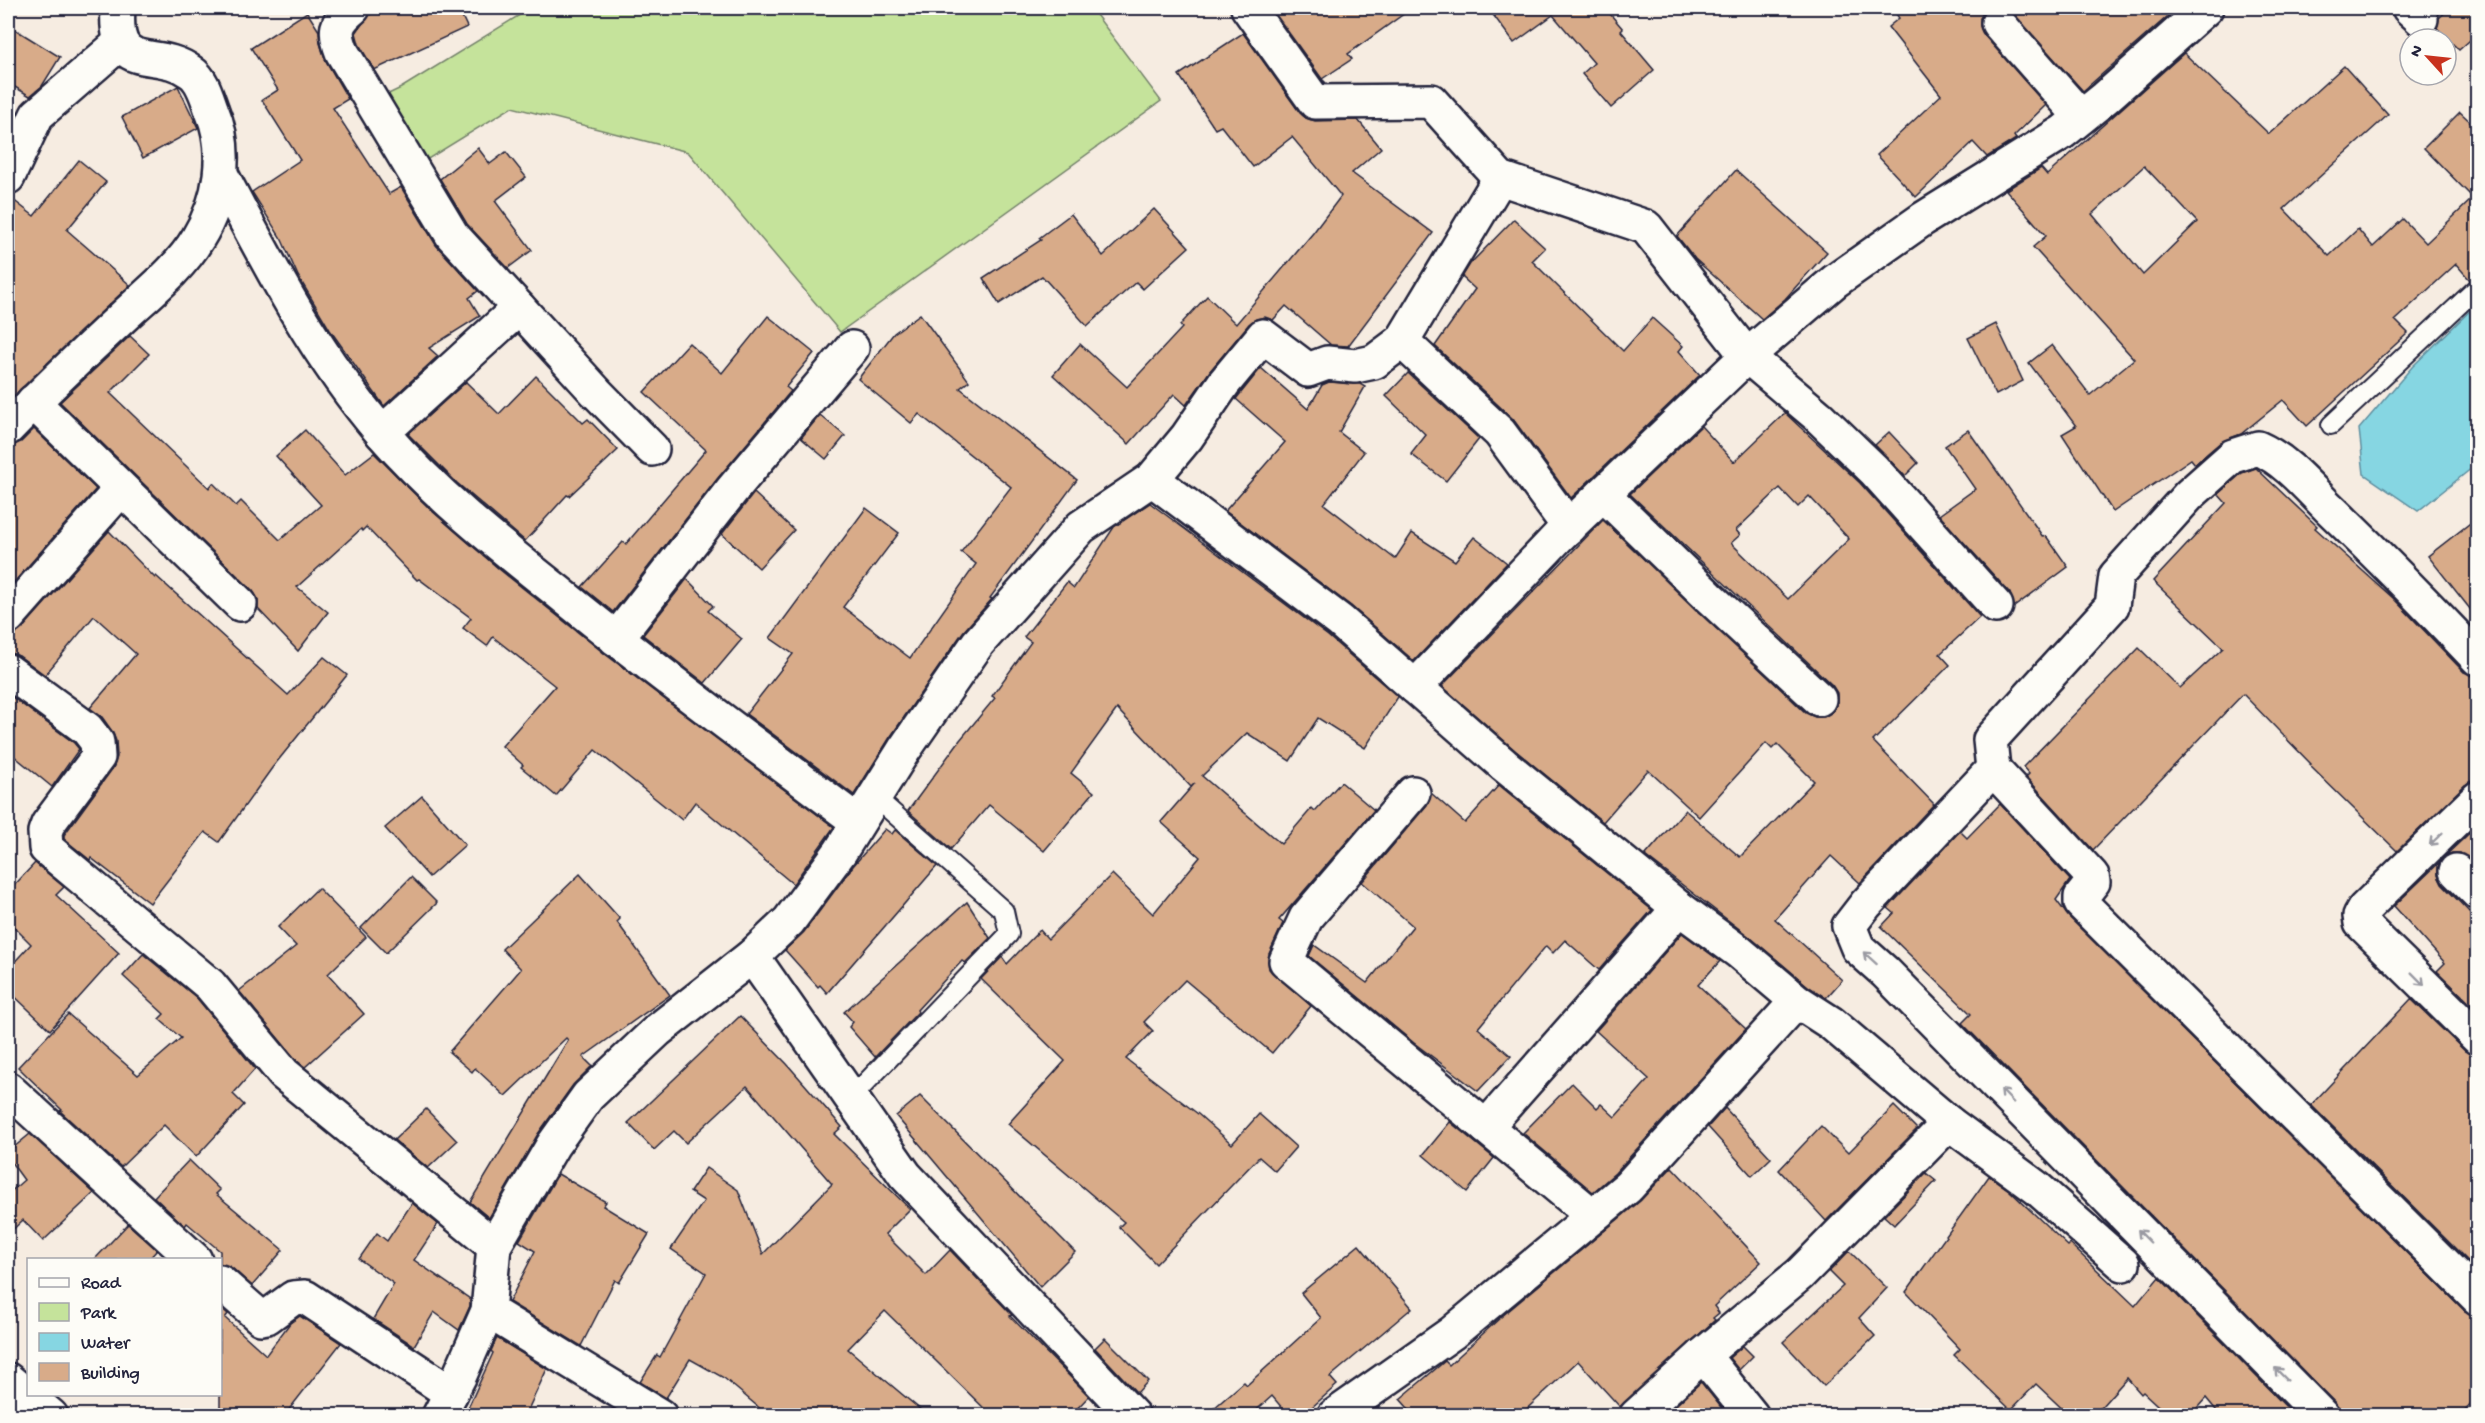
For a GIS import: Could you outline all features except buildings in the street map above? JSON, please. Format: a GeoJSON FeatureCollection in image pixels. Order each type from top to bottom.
{"type":"FeatureCollection","features":[{"type":"Feature","properties":{"kind":"street"},"geometry":{"type":"LineString","coordinates":[[8,428],[168,274],[198,238],[216,197],[221,174],[220,128],[197,76],[177,65],[132,53],[120,43],[117,26],[118,8]]}},
{"type":"Feature","properties":{"kind":"street"},"geometry":{"type":"LineString","coordinates":[[353,8],[342,17],[337,27],[337,39],[342,52],[452,236],[596,392],[652,449]]}},
{"type":"Feature","properties":{"kind":"street"},"geometry":{"type":"LineString","coordinates":[[1248,8],[1315,102],[1431,101],[1500,178],[1646,227],[1747,356],[1818,416],[1874,470],[1996,606]]}},
{"type":"Feature","properties":{"kind":"street"},"geometry":{"type":"LineString","coordinates":[[1415,687],[1603,494],[1747,356],[1834,281],[1923,219],[2063,132],[2136,72],[2206,8]]}},
{"type":"Feature","properties":{"kind":"street"},"geometry":{"type":"LineString","coordinates":[[1998,24],[2081,117]]}},
{"type":"Feature","properties":{"kind":"street"},"geometry":{"type":"LineString","coordinates":[[8,177],[37,116],[120,43]]}},
{"type":"Feature","properties":{"kind":"street"},"geometry":{"type":"LineString","coordinates":[[221,174],[264,257],[325,358],[382,433],[445,500],[616,639],[866,810]]}},
{"type":"Feature","properties":{"kind":"street"},"geometry":{"type":"LineString","coordinates":[[222,1284],[261,1318],[267,1317],[293,1298],[304,1297],[445,1404],[488,1311],[494,1246],[553,1145],[588,1096],[658,1030],[752,956],[789,921],[840,852],[904,750],[978,643],[1082,527],[1152,479],[1187,437],[1224,383],[1263,336],[1308,370],[1327,363],[1355,366],[1374,362],[1402,341],[1500,178]]}},
{"type":"Feature","properties":{"kind":"street"},"geometry":{"type":"LineString","coordinates":[[382,433],[519,308]]}},
{"type":"Feature","properties":{"kind":"street"},"geometry":{"type":"LineString","coordinates":[[1402,341],[1500,433],[1569,527]]}},
{"type":"Feature","properties":{"kind":"street"},"geometry":{"type":"LineString","coordinates":[[616,639],[732,490],[852,348]]}},
{"type":"Feature","properties":{"kind":"street"},"geometry":{"type":"LineString","coordinates":[[33,402],[240,604]]}},
{"type":"Feature","properties":{"kind":"street"},"geometry":{"type":"LineString","coordinates":[[2478,659],[2392,568],[2290,469],[2270,453],[2259,448],[2233,456],[2189,495],[2116,576],[2112,606],[1990,740],[1993,769],[2092,876],[2093,882],[2080,897],[2081,903],[2478,1298]]}},
{"type":"Feature","properties":{"kind":"street"},"geometry":{"type":"LineString","coordinates":[[1152,479],[1340,621],[1504,765],[1679,908],[1739,952],[1797,1002],[1831,1023],[1949,1123],[2037,1188],[2123,1264]]}},
{"type":"Feature","properties":{"kind":"street"},"geometry":{"type":"LineString","coordinates":[[8,616],[121,489]]}},
{"type":"Feature","properties":{"kind":"street"},"geometry":{"type":"LineString","coordinates":[[1603,494],[1819,699]]}},
{"type":"Feature","properties":{"kind":"street"},"geometry":{"type":"LineString","coordinates":[[8,671],[87,729],[97,742],[98,757],[48,824],[45,832],[46,848],[210,985],[284,1074],[494,1246]]}},
{"type":"Feature","properties":{"kind":"street"},"geometry":{"type":"LineString","coordinates":[[1993,769],[1866,904],[1850,926],[1858,948],[1885,972],[2322,1416]]}},
{"type":"Feature","properties":{"kind":"street"},"geometry":{"type":"LineString","coordinates":[[1413,793],[1306,918],[1286,961],[1593,1216]]}},
{"type":"Feature","properties":{"kind":"street"},"geometry":{"type":"LineString","coordinates":[[2478,798],[2364,909],[2360,916],[2361,923],[2478,1038]]}},
{"type":"Feature","properties":{"kind":"street"},"geometry":{"type":"LineString","coordinates":[[1486,1127],[1679,908]]}},
{"type":"Feature","properties":{"kind":"street"},"geometry":{"type":"LineString","coordinates":[[752,956],[905,1174],[1133,1416]]}},
{"type":"Feature","properties":{"kind":"street"},"geometry":{"type":"LineString","coordinates":[[1334,1416],[1452,1334],[1628,1187],[1797,1002]]}},
{"type":"Feature","properties":{"kind":"street"},"geometry":{"type":"LineString","coordinates":[[8,1089],[193,1258]]}},
{"type":"Feature","properties":{"kind":"street"},"geometry":{"type":"LineString","coordinates":[[1636,1416],[1703,1355],[1800,1274],[1949,1123]]}},
{"type":"Feature","properties":{"kind":"street"},"geometry":{"type":"LineString","coordinates":[[488,1311],[660,1416]]}},
{"type":"Feature","properties":{"kind":"street"},"geometry":{"type":"LineString","coordinates":[[1703,1355],[1752,1416]]}},
{"type":"Feature","properties":{"kind":"street"},"geometry":{"type":"LineString","coordinates":[[8,1380],[27,1396]]}},
{"type":"Feature","properties":{"kind":"street"},"geometry":{"type":"LineString","coordinates":[[27,1396],[51,1416]]}},
{"type":"Feature","properties":{"kind":"lane"},"geometry":{"type":"LineString","coordinates":[[2331,425],[2478,286]]}},
{"type":"Feature","properties":{"kind":"lane"},"geometry":{"type":"LineString","coordinates":[[851,1098],[1009,934],[1004,911],[866,810]]}},
{"type":"Feature","properties":{"kind":"green space"},"geometry":{"type":"Polygon","coordinates":[[[531,8],[1091,8],[1161,101],[840,332],[688,152],[512,107],[423,162],[382,97],[401,88],[531,8]]]}},
{"type":"Feature","properties":{"kind":"water"},"geometry":{"type":"Polygon","coordinates":[[[2477,304],[2477,464],[2418,511],[2364,474],[2359,429],[2412,367],[2477,304]]]}}]}
